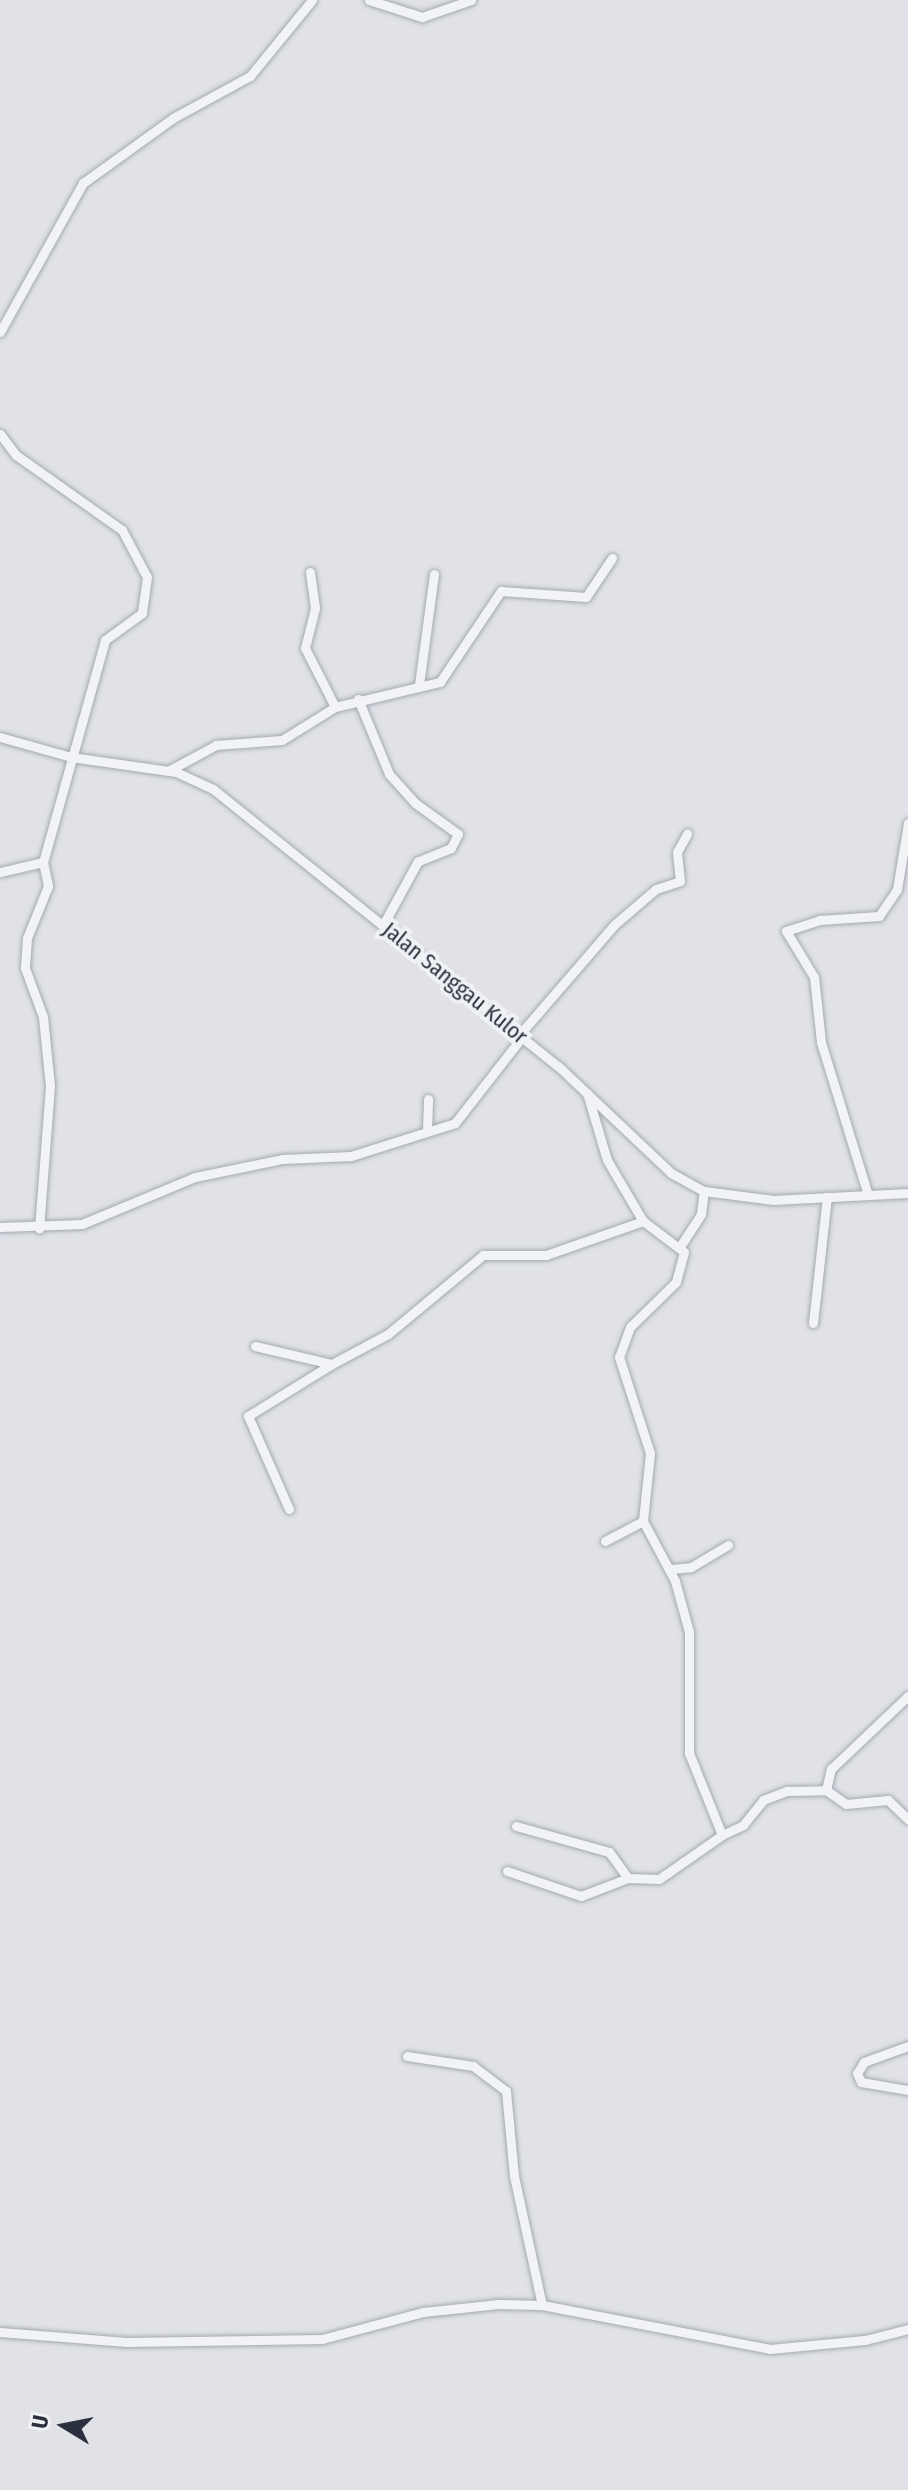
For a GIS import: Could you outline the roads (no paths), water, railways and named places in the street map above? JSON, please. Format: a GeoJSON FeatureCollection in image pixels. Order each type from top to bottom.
{"type":"FeatureCollection","features":[{"type":"Feature","properties":{"kind":"street"},"geometry":{"type":"LineString","coordinates":[[0,332],[83,183],[173,118],[250,76],[312,0]]}},
{"type":"Feature","properties":{"kind":"street"},"geometry":{"type":"LineString","coordinates":[[369,0],[422,17],[471,0]]}},
{"type":"Feature","properties":{"kind":"street"},"geometry":{"type":"LineString","coordinates":[[0,434],[16,455],[122,530],[147,577],[138,620],[105,640],[43,862],[48,886],[25,958],[43,1017],[50,1086],[39,1229]]}},
{"type":"Feature","properties":{"kind":"street"},"geometry":{"type":"LineString","coordinates":[[168,771],[216,745],[282,740],[335,707],[419,685],[448,674],[501,591],[586,597],[612,558]]}},
{"type":"Feature","properties":{"kind":"street"},"geometry":{"type":"LineString","coordinates":[[310,572],[315,608],[305,648],[335,707]]}},
{"type":"Feature","properties":{"kind":"street"},"geometry":{"type":"LineString","coordinates":[[419,685],[434,574]]}},
{"type":"Feature","properties":{"kind":"street"},"geometry":{"type":"LineString","coordinates":[[358,699],[389,774],[415,803],[458,834],[451,848],[418,861],[383,925]]}},
{"type":"Feature","properties":{"kind":"street","name":"Jalan Sanggau Kulor"},"geometry":{"type":"LineString","coordinates":[[0,737],[71,757],[168,771],[213,789],[521,1035],[671,1173],[704,1191],[743,1199],[908,1193]]}},
{"type":"Feature","properties":{"kind":"street"},"geometry":{"type":"LineString","coordinates":[[868,1195],[821,1042],[814,977],[786,931],[819,920],[879,916],[897,889],[908,823]]}},
{"type":"Feature","properties":{"kind":"street"},"geometry":{"type":"LineString","coordinates":[[0,1227],[39,1229],[82,1224],[195,1177],[283,1159],[351,1156],[463,1119],[521,1035],[614,925],[656,889],[680,881],[677,852],[687,834]]}},
{"type":"Feature","properties":{"kind":"street"},"geometry":{"type":"LineString","coordinates":[[0,872],[43,862]]}},
{"type":"Feature","properties":{"kind":"street"},"geometry":{"type":"LineString","coordinates":[[587,1093],[607,1160],[643,1221],[681,1245]]}},
{"type":"Feature","properties":{"kind":"street"},"geometry":{"type":"LineString","coordinates":[[427,1130],[428,1099]]}},
{"type":"Feature","properties":{"kind":"street"},"geometry":{"type":"LineString","coordinates":[[704,1191],[701,1214],[681,1245],[682,1273],[630,1327],[619,1357],[650,1453],[643,1521],[670,1569],[689,1632],[689,1753],[722,1835]]}},
{"type":"Feature","properties":{"kind":"street"},"geometry":{"type":"LineString","coordinates":[[813,1323],[827,1197]]}},
{"type":"Feature","properties":{"kind":"street"},"geometry":{"type":"LineString","coordinates":[[289,1509],[248,1416],[332,1364],[388,1334],[483,1255],[546,1255],[643,1221]]}},
{"type":"Feature","properties":{"kind":"street"},"geometry":{"type":"LineString","coordinates":[[255,1346],[332,1364]]}},
{"type":"Feature","properties":{"kind":"street"},"geometry":{"type":"LineString","coordinates":[[605,1541],[643,1521]]}},
{"type":"Feature","properties":{"kind":"street"},"geometry":{"type":"LineString","coordinates":[[670,1569],[691,1567],[728,1545]]}},
{"type":"Feature","properties":{"kind":"street"},"geometry":{"type":"LineString","coordinates":[[826,1790],[831,1769],[908,1696]]}},
{"type":"Feature","properties":{"kind":"street"},"geometry":{"type":"LineString","coordinates":[[507,1871],[581,1896],[628,1878],[659,1879],[722,1835],[743,1825],[771,1795],[826,1790],[846,1804],[893,1801],[908,1819]]}},
{"type":"Feature","properties":{"kind":"street"},"geometry":{"type":"LineString","coordinates":[[516,1826],[609,1852],[628,1878]]}},
{"type":"Feature","properties":{"kind":"street"},"geometry":{"type":"LineString","coordinates":[[908,2046],[864,2062],[857,2073],[861,2082],[908,2090]]}},
{"type":"Feature","properties":{"kind":"street"},"geometry":{"type":"LineString","coordinates":[[407,2056],[473,2066],[506,2091],[514,2176],[542,2305]]}},
{"type":"Feature","properties":{"kind":"street"},"geometry":{"type":"LineString","coordinates":[[0,2332],[127,2342],[322,2339],[440,2309],[542,2305],[770,2349],[865,2340],[908,2329]]}}]}
